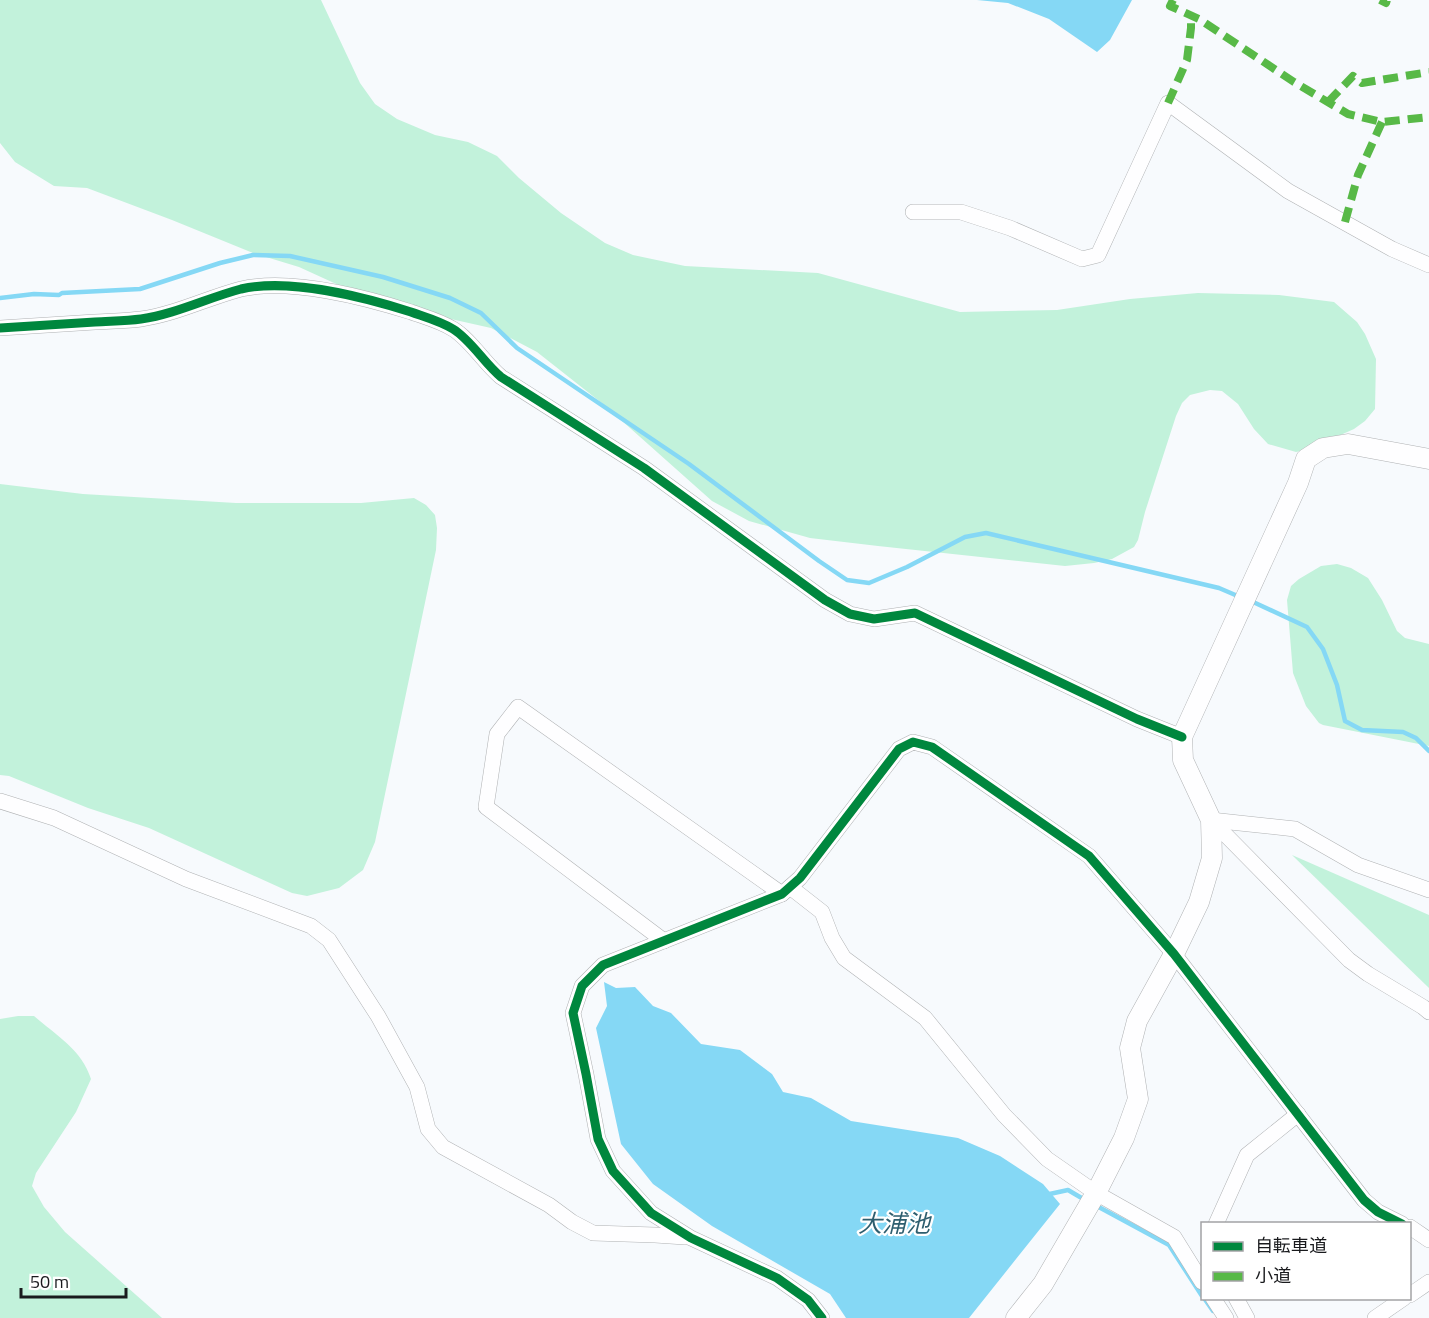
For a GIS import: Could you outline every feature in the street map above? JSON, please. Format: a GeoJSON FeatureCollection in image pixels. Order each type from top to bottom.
{"type":"FeatureCollection","features":[{"type":"Feature","properties":{"kind":"street"},"geometry":{"type":"LineString","coordinates":[[913,212],[961,212],[1010,228],[1082,259],[1098,255],[1168,102],[1288,191],[1392,249],[1429,265]]}},
{"type":"Feature","properties":{"kind":"street"},"geometry":{"type":"LineString","coordinates":[[0,328],[141,319],[174,312],[242,289],[269,286],[317,289],[378,301],[435,320],[461,335],[490,369],[501,377],[644,468],[833,605],[850,614],[874,619],[915,613],[1137,719],[1182,737]]}},
{"type":"Feature","properties":{"kind":"street"},"geometry":{"type":"LineString","coordinates":[[1429,459],[1348,444],[1323,448],[1305,459],[1298,483],[1182,737],[1183,760],[1211,820],[1349,960],[1429,1012]]}},
{"type":"Feature","properties":{"kind":"street"},"geometry":{"type":"LineString","coordinates":[[664,941],[486,807],[497,734],[518,706],[786,891],[822,912],[832,938],[844,958],[925,1018],[1004,1114],[1047,1159],[1096,1193],[1174,1237],[1201,1279]]}},
{"type":"Feature","properties":{"kind":"street"},"geometry":{"type":"LineString","coordinates":[[822,1318],[808,1300],[777,1278],[691,1238],[651,1213],[614,1171],[598,1139],[573,1013],[582,986],[603,964],[786,891],[800,878],[899,748],[913,742],[932,747],[1089,856],[1174,954],[1364,1200],[1378,1212],[1398,1222]]}},
{"type":"Feature","properties":{"kind":"street"},"geometry":{"type":"LineString","coordinates":[[0,801],[54,818],[186,879],[311,926],[328,940],[378,1016],[417,1087],[428,1129],[443,1147],[549,1205],[572,1222],[593,1233],[655,1234],[691,1238]]}},
{"type":"Feature","properties":{"kind":"street"},"geometry":{"type":"LineString","coordinates":[[1211,820],[1295,830],[1358,865],[1429,891]]}},
{"type":"Feature","properties":{"kind":"street"},"geometry":{"type":"LineString","coordinates":[[1016,1318],[1043,1284],[1096,1193],[1124,1138],[1138,1100],[1130,1048],[1137,1021],[1174,954],[1199,902],[1212,858],[1211,820]]}},
{"type":"Feature","properties":{"kind":"street"},"geometry":{"type":"LineString","coordinates":[[1217,1222],[1246,1155],[1298,1114]]}},
{"type":"Feature","properties":{"kind":"street"},"geometry":{"type":"LineString","coordinates":[[1411,1228],[1429,1240]]}},
{"type":"Feature","properties":{"kind":"street"},"geometry":{"type":"LineString","coordinates":[[1411,1294],[1429,1282]]}},
{"type":"Feature","properties":{"kind":"street"},"geometry":{"type":"LineString","coordinates":[[1214,1300],[1226,1318]]}},
{"type":"Feature","properties":{"kind":"street"},"geometry":{"type":"LineString","coordinates":[[1237,1300],[1247,1318]]}},
{"type":"Feature","properties":{"kind":"street"},"geometry":{"type":"LineString","coordinates":[[1375,1318],[1402,1300]]}},
{"type":"Feature","properties":{"kind":"green space"},"geometry":{"type":"Polygon","coordinates":[[[0,0],[321,0],[360,83],[375,104],[397,119],[435,135],[468,142],[497,156],[561,213],[605,243],[633,255],[685,266],[818,273],[960,312],[1057,310],[1130,299],[1198,293],[1279,295],[1334,302],[1357,322],[1376,359],[1375,409],[1354,429],[1309,449],[1296,452],[1268,444],[1254,429],[1238,404],[1222,391],[1210,390],[1190,395],[1182,403],[1176,416],[1134,547],[1112,559],[1094,563],[1065,566],[810,538],[749,521],[712,501],[603,404],[537,352],[491,328],[433,315],[345,288],[299,267],[253,253],[87,188],[54,186],[15,162],[0,143],[0,0]]]}},
{"type":"Feature","properties":{"kind":"green space"},"geometry":{"type":"Polygon","coordinates":[[[0,484],[83,494],[236,503],[361,503],[414,498],[426,505],[435,515],[436,550],[375,842],[363,870],[339,888],[307,896],[292,893],[149,828],[88,808],[9,776],[0,775],[0,484]]]}},
{"type":"Feature","properties":{"kind":"green space"},"geometry":{"type":"Polygon","coordinates":[[[1337,564],[1351,568],[1368,578],[1397,631],[1405,638],[1429,644],[1429,746],[1323,725],[1306,706],[1293,673],[1287,600],[1291,586],[1299,579],[1321,566],[1337,564]]]}},
{"type":"Feature","properties":{"kind":"green space"},"geometry":{"type":"Polygon","coordinates":[[[1292,855],[1429,915],[1429,988],[1292,855]]]}},
{"type":"Feature","properties":{"kind":"green space"},"geometry":{"type":"Polygon","coordinates":[[[34,1016],[59,1037],[75,1051],[91,1079],[76,1112],[36,1173],[32,1186],[44,1207],[65,1232],[162,1318],[0,1318],[0,1019],[34,1016]]]}},
{"type":"Feature","properties":{"kind":"water"},"geometry":{"type":"Polygon","coordinates":[[[977,0],[1132,0],[1110,40],[1097,52],[1049,19],[1008,3],[977,0]]]}},
{"type":"Feature","properties":{"kind":"water","name":"大浦池"},"geometry":{"type":"Polygon","coordinates":[[[604,982],[616,988],[635,987],[653,1006],[671,1013],[701,1044],[740,1050],[772,1074],[783,1092],[811,1098],[851,1121],[958,1138],[1000,1156],[1043,1184],[1060,1204],[969,1318],[846,1318],[830,1294],[712,1226],[653,1184],[621,1144],[596,1028],[607,1006],[604,982]]]}},
{"type":"Feature","properties":{"kind":"waterway"},"geometry":{"type":"LineString","coordinates":[[0,298],[34,294],[59,295],[140,289],[220,263],[253,255],[290,256],[383,277],[450,298],[481,313],[517,348],[689,464],[847,580],[869,583],[907,567],[965,537],[986,533],[1219,588],[1240,597]]}},
{"type":"Feature","properties":{"kind":"waterway"},"geometry":{"type":"LineString","coordinates":[[1251,601],[1307,627],[1323,649],[1337,685],[1345,721],[1362,730],[1403,732],[1416,738],[1429,751]]}},
{"type":"Feature","properties":{"kind":"waterway"},"geometry":{"type":"LineString","coordinates":[[1045,1195],[1068,1190],[1085,1200]]}},
{"type":"Feature","properties":{"kind":"waterway"},"geometry":{"type":"LineString","coordinates":[[1095,1205],[1169,1245],[1201,1294]]}},
{"type":"Feature","properties":{"kind":"waterway"},"geometry":{"type":"LineString","coordinates":[[1205,1300],[1213,1311]]}},
{"type":"Feature","properties":{"kind":"marked path"},"geometry":{"type":"LineString","coordinates":[[1173,0],[1170,6],[1199,19],[1294,82],[1348,114],[1382,122],[1429,117]]}},
{"type":"Feature","properties":{"kind":"marked path"},"geometry":{"type":"LineString","coordinates":[[1380,0],[1386,3],[1387,0]]}},
{"type":"Feature","properties":{"kind":"marked path"},"geometry":{"type":"LineString","coordinates":[[1168,103],[1187,60],[1191,15]]}},
{"type":"Feature","properties":{"kind":"marked path"},"geometry":{"type":"LineString","coordinates":[[1328,102],[1353,76],[1362,83],[1429,72]]}},
{"type":"Feature","properties":{"kind":"marked path"},"geometry":{"type":"LineString","coordinates":[[1345,222],[1358,175],[1382,122]]}},
{"type":"Feature","properties":{"kind":"cycle path"},"geometry":{"type":"LineString","coordinates":[[0,328],[141,319],[241,289],[260,286],[304,287],[349,295],[427,317],[460,334],[501,377],[644,468],[825,600],[850,614],[874,619],[915,613],[1137,719],[1182,737]]}},
{"type":"Feature","properties":{"kind":"cycle path"},"geometry":{"type":"LineString","coordinates":[[822,1318],[808,1300],[777,1278],[691,1238],[651,1213],[613,1171],[598,1139],[573,1013],[582,986],[603,965],[782,894],[800,878],[899,749],[913,742],[932,747],[1089,856],[1174,954],[1364,1200],[1378,1212],[1398,1222]]}}]}
